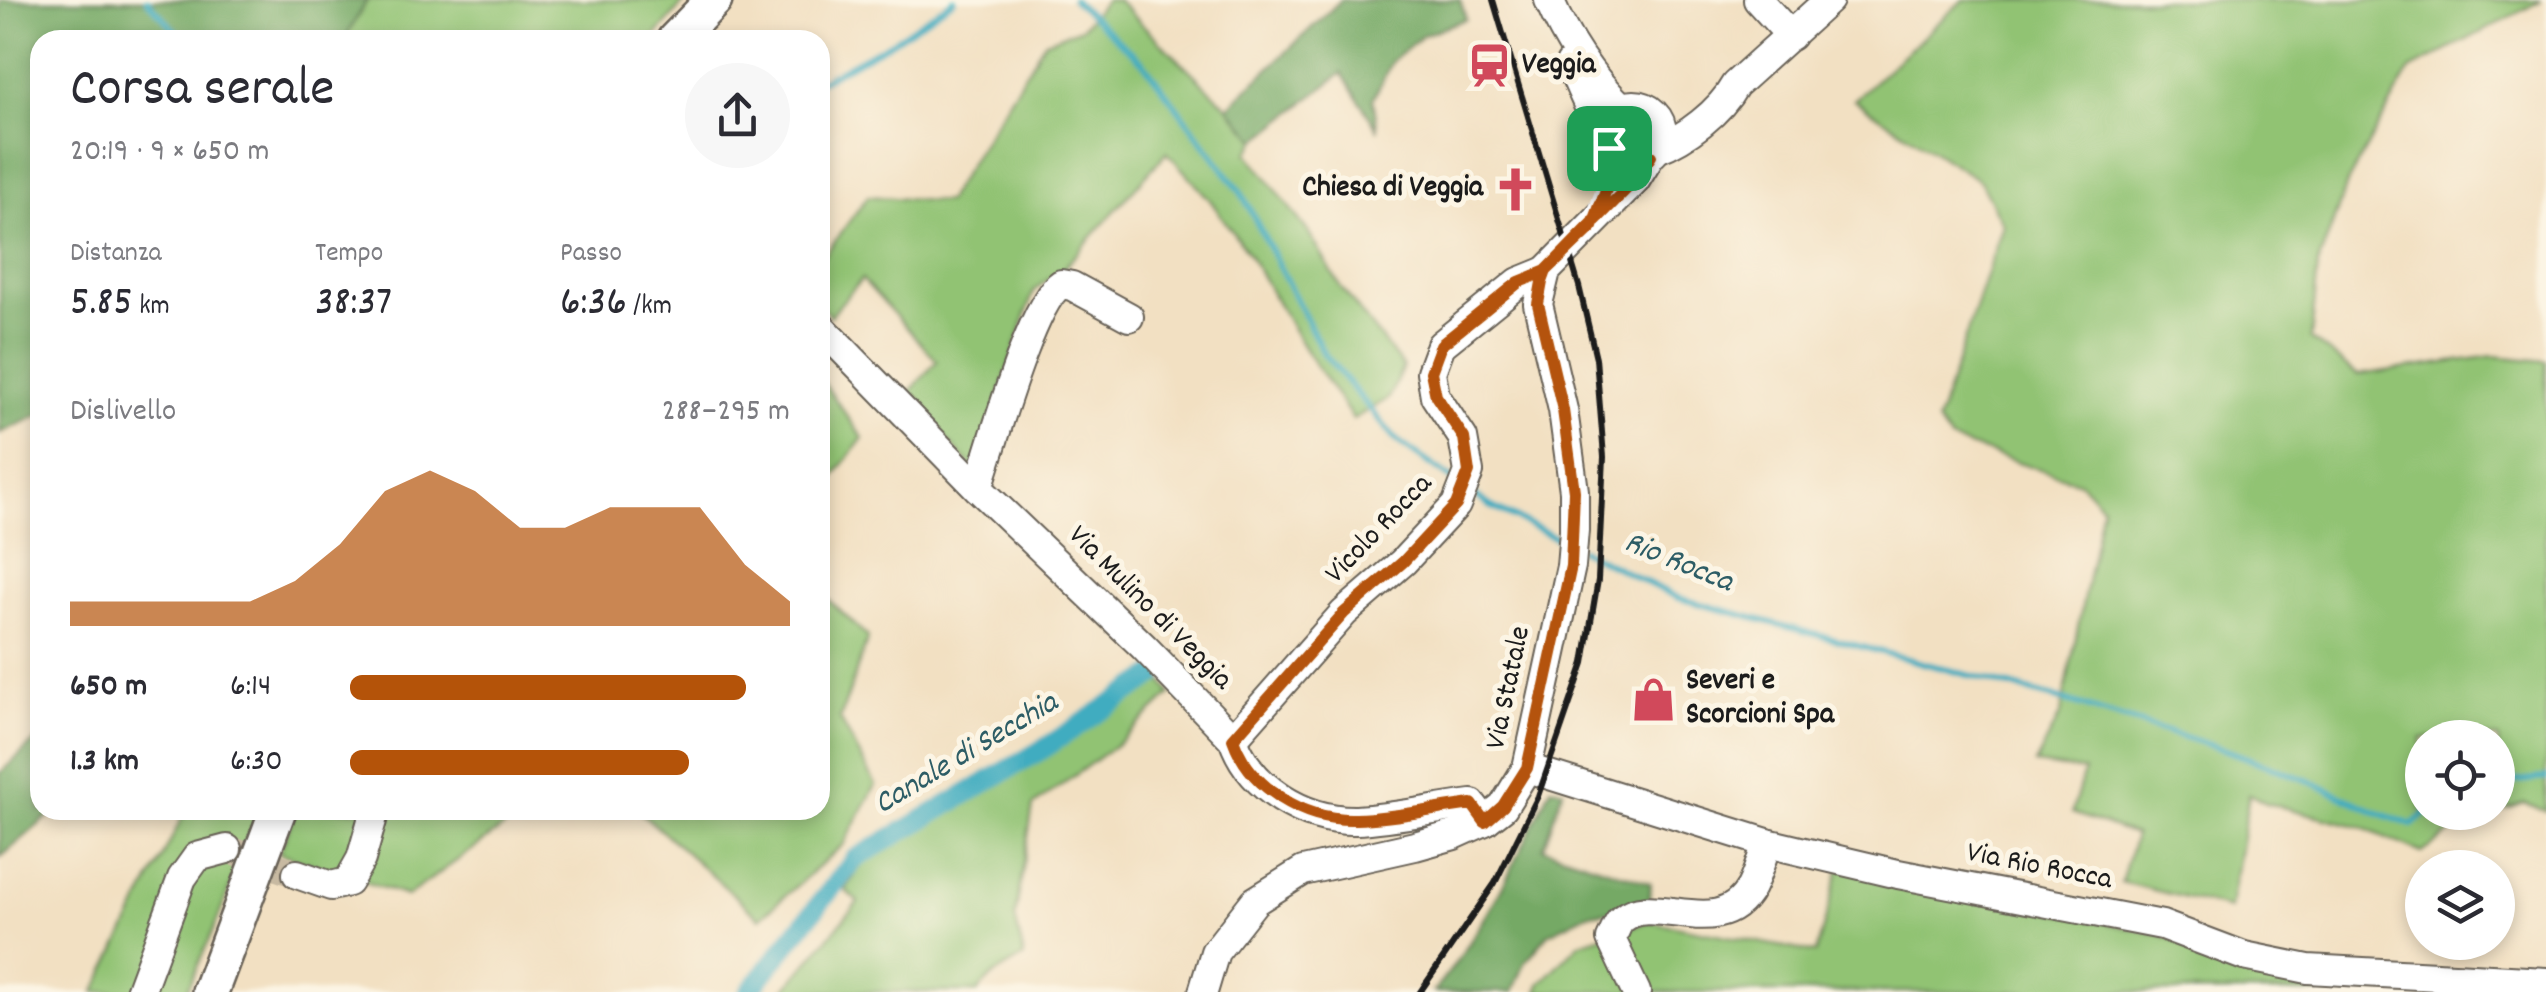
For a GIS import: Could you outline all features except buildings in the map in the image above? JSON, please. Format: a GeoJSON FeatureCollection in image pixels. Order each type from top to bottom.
{"type":"FeatureCollection","features":[{"type":"Feature","properties":{"kind":"main road"},"geometry":{"type":"LineString","coordinates":[[685,30],[714,0]]}},
{"type":"Feature","properties":{"kind":"main road"},"geometry":{"type":"LineString","coordinates":[[210,992],[274,820]]}},
{"type":"Feature","properties":{"kind":"street"},"geometry":{"type":"LineString","coordinates":[[1549,0],[1566,39],[1621,107]]}},
{"type":"Feature","properties":{"kind":"street"},"geometry":{"type":"LineString","coordinates":[[1592,227],[1607,187],[1610,117],[1621,107],[1636,104],[1650,110],[1686,110],[1735,84],[1829,0]]}},
{"type":"Feature","properties":{"kind":"street"},"geometry":{"type":"LineString","coordinates":[[1760,1],[1790,36]]}},
{"type":"Feature","properties":{"kind":"street"},"geometry":{"type":"LineString","coordinates":[[1566,39],[1563,50],[1593,116],[1624,160],[1642,160],[1676,142],[1728,98],[1735,84]]}},
{"type":"Feature","properties":{"kind":"street"},"geometry":{"type":"LineString","coordinates":[[1546,271],[1635,180],[1654,152],[1661,141],[1661,124],[1650,110]]}},
{"type":"Feature","properties":{"kind":"street","name":"Vicolo Rocca"},"geometry":{"type":"LineString","coordinates":[[1233,739],[1344,613],[1403,562],[1456,505],[1469,472],[1464,438],[1436,396],[1431,372],[1441,345],[1519,282],[1546,271]]}},
{"type":"Feature","properties":{"kind":"street","name":"Via Statale"},"geometry":{"type":"LineString","coordinates":[[1485,822],[1503,806],[1527,768],[1571,566],[1574,491],[1563,410],[1538,304],[1546,271]]}},
{"type":"Feature","properties":{"kind":"street"},"geometry":{"type":"LineString","coordinates":[[978,488],[1029,336],[1052,290],[1061,284],[1072,286],[1129,317]]}},
{"type":"Feature","properties":{"kind":"street","name":"Via Mulino di Veggia"},"geometry":{"type":"LineString","coordinates":[[830,336],[1233,739],[1239,757],[1268,790],[1307,812],[1354,820],[1472,804],[1485,822]]}},
{"type":"Feature","properties":{"kind":"street","name":"Via Rio Rocca"},"geometry":{"type":"LineString","coordinates":[[1527,768],[1767,842],[1898,874],[2162,925],[2244,956],[2308,969],[2546,982]]}},
{"type":"Feature","properties":{"kind":"street"},"geometry":{"type":"LineString","coordinates":[[297,874],[331,886],[348,882],[361,859],[372,820]]}},
{"type":"Feature","properties":{"kind":"street"},"geometry":{"type":"LineString","coordinates":[[1203,992],[1215,952],[1255,901],[1303,871],[1428,842],[1485,822]]}},
{"type":"Feature","properties":{"kind":"street"},"geometry":{"type":"LineString","coordinates":[[1636,992],[1611,940],[1622,919],[1642,911],[1709,915],[1730,909],[1750,889],[1767,842]]}},
{"type":"Feature","properties":{"kind":"street"},"geometry":{"type":"LineString","coordinates":[[140,992],[182,878],[197,857],[227,849]]}},
{"type":"Feature","properties":{"kind":"green space"},"geometry":{"type":"Polygon","coordinates":[[[0,0],[367,0],[350,30],[30,30],[30,420],[0,433],[0,0]]]}},
{"type":"Feature","properties":{"kind":"green space"},"geometry":{"type":"Polygon","coordinates":[[[367,0],[686,0],[660,30],[350,30],[367,0]]]}},
{"type":"Feature","properties":{"kind":"green space"},"geometry":{"type":"Polygon","coordinates":[[[1106,0],[1117,0],[1257,140],[1248,153],[1309,233],[1340,286],[1403,367],[1389,398],[1353,419],[1306,351],[1249,255],[1210,200],[1167,152],[1063,269],[1034,290],[975,470],[906,396],[937,361],[862,279],[830,316],[830,247],[868,196],[946,202],[1045,41],[1081,28],[1106,0]]]}},
{"type":"Feature","properties":{"kind":"green space"},"geometry":{"type":"Polygon","coordinates":[[[1341,0],[1460,0],[1466,19],[1423,35],[1392,61],[1373,99],[1378,130],[1342,73],[1257,140],[1228,107],[1341,0]]]}},
{"type":"Feature","properties":{"kind":"green space"},"geometry":{"type":"Polygon","coordinates":[[[1963,0],[2542,0],[2410,70],[2348,181],[2318,264],[2311,339],[2358,375],[2493,356],[2546,361],[2546,811],[2524,803],[2515,806],[2515,720],[2405,720],[2405,830],[2455,830],[2426,850],[2415,850],[2361,827],[2266,803],[2249,794],[2230,909],[2121,882],[2135,835],[2072,813],[2084,771],[2035,764],[2061,713],[2102,506],[2080,482],[1950,440],[1937,422],[2003,225],[1980,181],[1854,100],[1963,0]]]}},
{"type":"Feature","properties":{"kind":"green space"},"geometry":{"type":"Polygon","coordinates":[[[830,392],[863,438],[830,482],[830,392]]]}},
{"type":"Feature","properties":{"kind":"green space"},"geometry":{"type":"Polygon","coordinates":[[[830,601],[868,637],[840,719],[876,785],[844,844],[760,918],[649,820],[830,820],[830,601]]]}},
{"type":"Feature","properties":{"kind":"green space"},"geometry":{"type":"Polygon","coordinates":[[[1162,680],[1171,694],[1121,741],[1033,806],[1015,917],[1024,957],[994,975],[977,992],[783,992],[858,902],[845,890],[864,861],[1162,680]]]}},
{"type":"Feature","properties":{"kind":"green space"},"geometry":{"type":"Polygon","coordinates":[[[30,745],[30,820],[44,820],[0,858],[0,773],[30,745]]]}},
{"type":"Feature","properties":{"kind":"green space"},"geometry":{"type":"Polygon","coordinates":[[[1551,787],[1563,790],[1543,848],[1650,883],[1649,901],[1588,914],[1548,934],[1525,963],[1513,992],[1433,992],[1484,919],[1551,787]]]}},
{"type":"Feature","properties":{"kind":"green space"},"geometry":{"type":"Polygon","coordinates":[[[181,820],[256,820],[186,992],[95,992],[181,820]]]}},
{"type":"Feature","properties":{"kind":"green space"},"geometry":{"type":"Polygon","coordinates":[[[292,820],[514,820],[407,896],[279,853],[292,820]]]}},
{"type":"Feature","properties":{"kind":"green space"},"geometry":{"type":"Polygon","coordinates":[[[1840,868],[2159,934],[2269,976],[2329,986],[2329,992],[1538,992],[1540,984],[1580,943],[1649,921],[1816,953],[1840,868]]]}},
{"type":"Feature","properties":{"kind":"waterway","name":"Rio Rocca"},"geometry":{"type":"LineString","coordinates":[[147,0],[175,30]]}},
{"type":"Feature","properties":{"kind":"waterway","name":"Rio Rocca"},"geometry":{"type":"LineString","coordinates":[[830,76],[892,42],[954,0]]}},
{"type":"Feature","properties":{"kind":"waterway","name":"Rio Rocca"},"geometry":{"type":"LineString","coordinates":[[1073,0],[1143,62],[1242,194],[1324,354],[1396,440],[1456,482]]}},
{"type":"Feature","properties":{"kind":"waterway","name":"Rio Rocca"},"geometry":{"type":"LineString","coordinates":[[1471,492],[1490,506],[1565,542]]}},
{"type":"Feature","properties":{"kind":"waterway","name":"Rio Rocca"},"geometry":{"type":"LineString","coordinates":[[1581,550],[1678,598],[2070,702],[2226,750],[2405,822]]}},
{"type":"Feature","properties":{"kind":"waterway","name":"Canale di Secchia"},"geometry":{"type":"LineString","coordinates":[[749,992],[855,859],[1043,749],[1154,676]]}},
{"type":"Feature","properties":{"kind":"waterway","name":"Rio Rocca"},"geometry":{"type":"LineString","coordinates":[[2515,781],[2546,778]]}},
{"type":"Feature","properties":{"kind":"tunnel"},"geometry":{"type":"LineString","coordinates":[[227,849],[297,874]]}},
{"type":"Feature","properties":{"kind":"railway"},"geometry":{"type":"LineString","coordinates":[[1420,992],[1495,883],[1538,796],[1584,663],[1598,580],[1604,457],[1596,358],[1579,286],[1493,0]]}},
{"type":"Feature","properties":{"kind":"place","name":"Veggia"},"geometry":{"type":"Point","coordinates":[1489,66]}},
{"type":"Feature","properties":{"kind":"place","name":"Chiesa di Veggia"},"geometry":{"type":"Point","coordinates":[1516,189]}},
{"type":"Feature","properties":{"kind":"place","name":"Severi e Scorcioni Spa"},"geometry":{"type":"Point","coordinates":[1653,699]}},
{"type":"Feature","properties":{"kind":"route"},"geometry":{"type":"LineString","coordinates":[[1609,148],[1607,187],[1592,227],[1546,271],[1519,282],[1441,345],[1431,372],[1436,396],[1464,438],[1469,472],[1456,505],[1403,562],[1344,613],[1233,739],[1239,757],[1268,790],[1307,812],[1354,820],[1472,804],[1485,822],[1503,806],[1527,768],[1571,566],[1574,530],[1574,491],[1563,410],[1538,304],[1546,271],[1577,241],[1592,227],[1635,180],[1651,156],[1624,160],[1609,148]]}}]}
